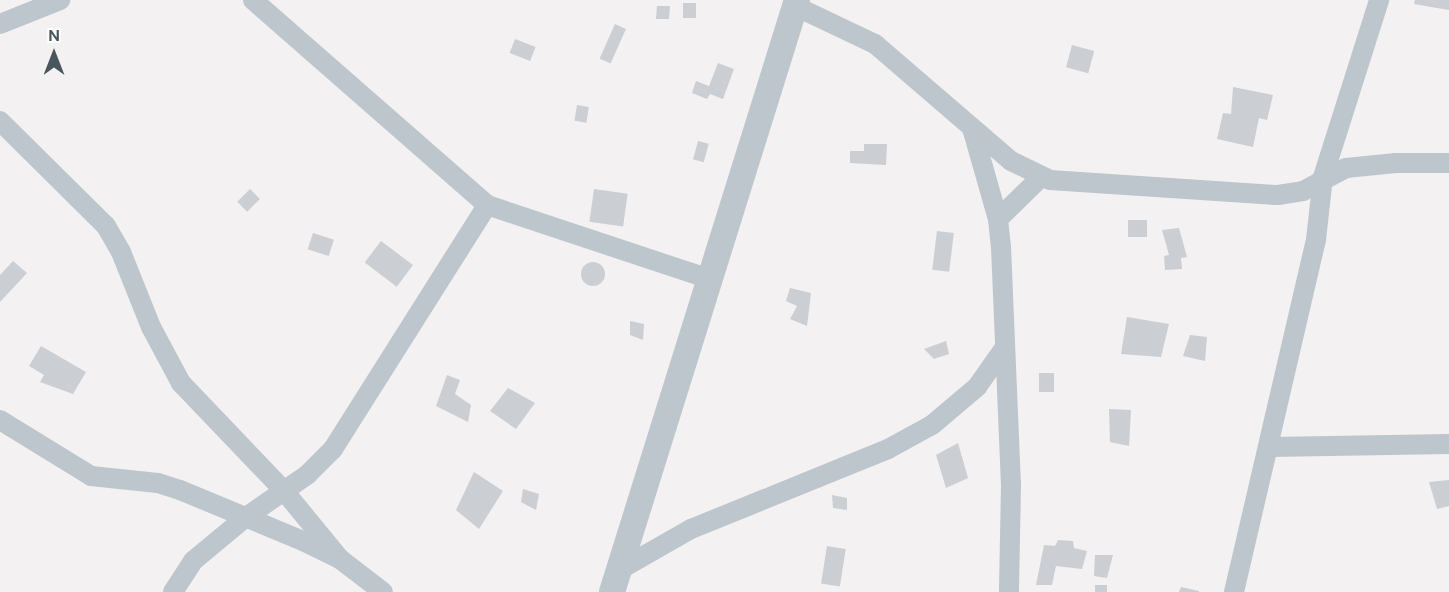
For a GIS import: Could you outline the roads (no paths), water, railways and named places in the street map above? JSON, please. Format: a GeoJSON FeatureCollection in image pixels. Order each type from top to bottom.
{"type":"FeatureCollection","features":[{"type":"Feature","properties":{"kind":"street"},"geometry":{"type":"LineString","coordinates":[[0,24],[60,0]]}},
{"type":"Feature","properties":{"kind":"street"},"geometry":{"type":"LineString","coordinates":[[253,0],[487,205],[709,279]]}},
{"type":"Feature","properties":{"kind":"street"},"geometry":{"type":"LineString","coordinates":[[1234,592],[1248,523],[1270,447],[1316,240],[1323,177],[1379,0]]}},
{"type":"Feature","properties":{"kind":"street"},"geometry":{"type":"LineString","coordinates":[[615,581],[796,3],[875,44],[1011,160],[1041,177],[1073,184],[1278,195],[1303,191],[1323,177],[1346,168],[1449,163]]}},
{"type":"Feature","properties":{"kind":"street"},"geometry":{"type":"LineString","coordinates":[[0,121],[106,226],[121,252],[151,327],[181,383],[285,492],[340,560]]}},
{"type":"Feature","properties":{"kind":"street"},"geometry":{"type":"LineString","coordinates":[[972,128],[998,219],[1011,484],[1009,592]]}},
{"type":"Feature","properties":{"kind":"street"},"geometry":{"type":"LineString","coordinates":[[998,219],[1041,177]]}},
{"type":"Feature","properties":{"kind":"street"},"geometry":{"type":"LineString","coordinates":[[173,592],[193,561],[246,517],[285,492],[333,449],[487,205]]}},
{"type":"Feature","properties":{"kind":"street"},"geometry":{"type":"LineString","coordinates":[[615,581],[691,529],[888,449],[932,425],[977,387],[1005,347]]}},
{"type":"Feature","properties":{"kind":"street"},"geometry":{"type":"LineString","coordinates":[[0,420],[91,476],[158,483],[246,517],[340,560],[383,592]]}},
{"type":"Feature","properties":{"kind":"street"},"geometry":{"type":"LineString","coordinates":[[1270,447],[1449,444]]}}]}
